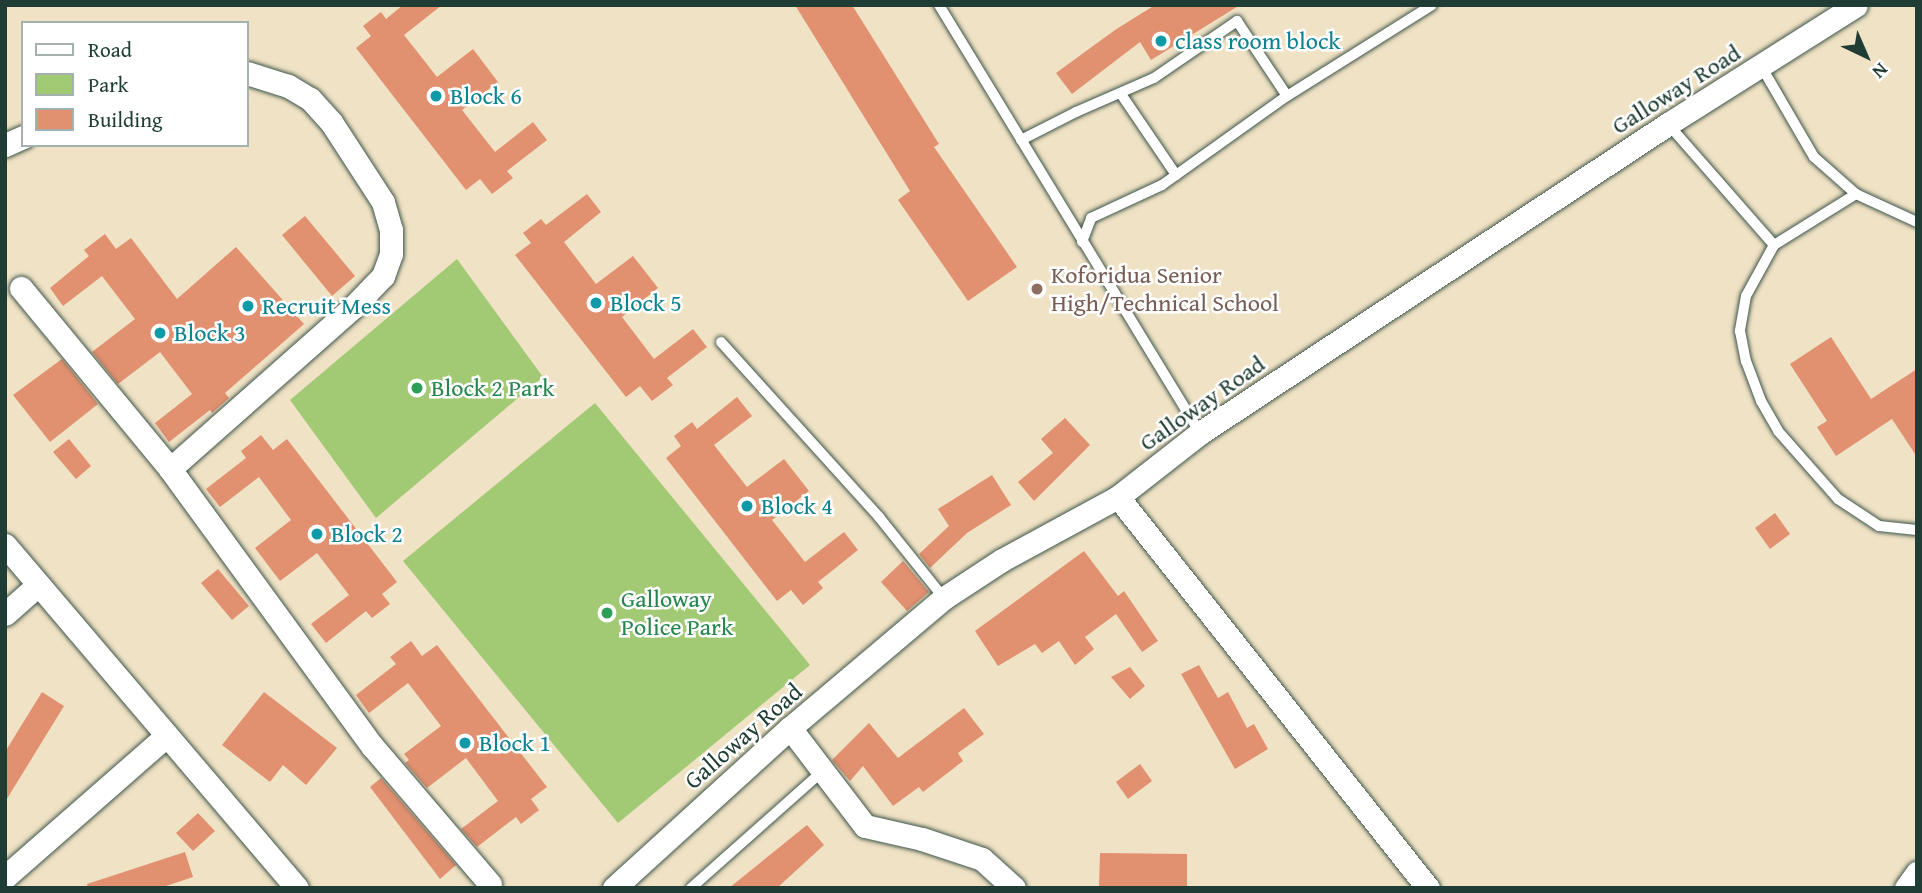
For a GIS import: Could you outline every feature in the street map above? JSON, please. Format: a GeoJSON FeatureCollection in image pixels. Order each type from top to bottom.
{"type":"FeatureCollection","features":[{"type":"Feature","properties":{"kind":"street","name":"Galloway Road"},"geometry":{"type":"LineString","coordinates":[[624,885],[790,728],[944,598],[1002,560],[1118,497],[1200,433],[1668,124],[1856,5]]}},
{"type":"Feature","properties":{"kind":"street"},"geometry":{"type":"LineString","coordinates":[[170,469],[353,307],[383,276],[391,254],[391,230],[383,202],[331,122],[310,99],[288,86],[248,73]]}},
{"type":"Feature","properties":{"kind":"street"},"geometry":{"type":"LineString","coordinates":[[5,145],[21,137]]}},
{"type":"Feature","properties":{"kind":"street"},"geometry":{"type":"LineString","coordinates":[[21,288],[170,469],[373,747],[491,884]]}},
{"type":"Feature","properties":{"kind":"street"},"geometry":{"type":"LineString","coordinates":[[1118,497],[1428,888]]}},
{"type":"Feature","properties":{"kind":"street"},"geometry":{"type":"LineString","coordinates":[[5,545],[297,888]]}},
{"type":"Feature","properties":{"kind":"street"},"geometry":{"type":"LineString","coordinates":[[5,614],[38,585]]}},
{"type":"Feature","properties":{"kind":"street"},"geometry":{"type":"LineString","coordinates":[[790,728],[865,826],[922,839],[982,859],[1014,888]]}},
{"type":"Feature","properties":{"kind":"street"},"geometry":{"type":"LineString","coordinates":[[5,877],[167,735]]}},
{"type":"Feature","properties":{"kind":"street"},"geometry":{"type":"LineString","coordinates":[[1906,888],[1917,873]]}},
{"type":"Feature","properties":{"kind":"lane"},"geometry":{"type":"LineString","coordinates":[[939,5],[1200,433]]}},
{"type":"Feature","properties":{"kind":"lane"},"geometry":{"type":"LineString","coordinates":[[1082,242],[1091,218],[1176,175],[1287,96],[1432,5]]}},
{"type":"Feature","properties":{"kind":"lane"},"geometry":{"type":"LineString","coordinates":[[1021,140],[1076,111],[1121,94],[1174,66],[1237,21],[1287,96]]}},
{"type":"Feature","properties":{"kind":"lane"},"geometry":{"type":"LineString","coordinates":[[1762,66],[1814,157],[1856,194],[1917,222]]}},
{"type":"Feature","properties":{"kind":"lane"},"geometry":{"type":"LineString","coordinates":[[1121,94],[1176,175]]}},
{"type":"Feature","properties":{"kind":"lane"},"geometry":{"type":"LineString","coordinates":[[1668,124],[1774,246]]}},
{"type":"Feature","properties":{"kind":"lane"},"geometry":{"type":"LineString","coordinates":[[1856,194],[1774,246],[1746,296],[1740,331],[1746,361],[1761,401],[1778,431],[1838,499],[1879,526],[1917,530]]}},
{"type":"Feature","properties":{"kind":"lane"},"geometry":{"type":"LineString","coordinates":[[722,342],[879,517],[944,598]]}},
{"type":"Feature","properties":{"kind":"lane"},"geometry":{"type":"LineString","coordinates":[[691,888],[824,771]]}},
{"type":"Feature","properties":{"kind":"green space","name":"Block 2 Park"},"geometry":{"type":"Polygon","coordinates":[[[457,259],[543,377],[376,518],[290,400],[457,259]]]}},
{"type":"Feature","properties":{"kind":"green space","name":"Galloway Police Park"},"geometry":{"type":"Polygon","coordinates":[[[595,403],[810,665],[618,823],[403,561],[595,403]]]}},
{"type":"Feature","properties":{"kind":"building","name":"Block 6"},"geometry":{"type":"Polygon","coordinates":[[[403,5],[442,5],[404,35],[437,77],[473,49],[498,82],[462,110],[495,152],[533,122],[547,140],[507,171],[513,178],[492,194],[480,179],[466,190],[356,48],[371,36],[363,26],[381,12],[386,19],[403,5]]]}},
{"type":"Feature","properties":{"kind":"building"},"geometry":{"type":"Polygon","coordinates":[[[795,5],[852,5],[939,144],[934,147],[1017,267],[968,301],[898,200],[910,191],[795,5]]]}},
{"type":"Feature","properties":{"kind":"building"},"geometry":{"type":"Polygon","coordinates":[[[1155,5],[1240,5],[1151,60],[1140,42],[1072,94],[1056,73],[1155,5]]]}},
{"type":"Feature","properties":{"kind":"building","name":"Block 5"},"geometry":{"type":"Polygon","coordinates":[[[587,194],[601,212],[564,242],[596,284],[633,256],[658,288],[622,317],[654,359],[693,329],[707,347],[667,378],[673,385],[652,401],[640,386],[626,397],[515,255],[531,243],[523,233],[541,219],[546,225],[587,194]]]}},
{"type":"Feature","properties":{"kind":"building"},"geometry":{"type":"Polygon","coordinates":[[[305,216],[355,276],[332,296],[282,235],[305,216]]]}},
{"type":"Feature","properties":{"kind":"building","name":"Block 3"},"geometry":{"type":"Polygon","coordinates":[[[105,234],[116,249],[131,238],[177,299],[236,247],[304,324],[225,393],[229,398],[212,413],[210,410],[169,442],[155,423],[192,394],[160,352],[118,384],[92,352],[135,319],[102,276],[63,306],[50,288],[89,256],[84,250],[105,234]]]}},
{"type":"Feature","properties":{"kind":"building"},"geometry":{"type":"Polygon","coordinates":[[[1831,337],[1871,399],[1917,369],[1917,457],[1892,419],[1836,456],[1817,427],[1827,421],[1790,364],[1831,337]]]}},
{"type":"Feature","properties":{"kind":"building"},"geometry":{"type":"Polygon","coordinates":[[[62,359],[98,404],[50,442],[13,395],[62,359]]]}},
{"type":"Feature","properties":{"kind":"building","name":"Block 4"},"geometry":{"type":"Polygon","coordinates":[[[737,397],[752,416],[714,445],[747,487],[784,459],[809,491],[772,520],[805,562],[844,532],[858,550],[818,582],[823,588],[803,605],[791,590],[777,601],[666,458],[681,446],[674,436],[692,422],[697,429],[737,397]]]}},
{"type":"Feature","properties":{"kind":"building"},"geometry":{"type":"Polygon","coordinates":[[[1065,418],[1090,445],[1034,501],[1018,482],[1053,453],[1041,439],[1065,418]]]}},
{"type":"Feature","properties":{"kind":"building","name":"Block 2"},"geometry":{"type":"Polygon","coordinates":[[[261,435],[273,450],[287,439],[397,582],[382,594],[390,604],[372,618],[366,611],[326,643],[311,624],[349,595],[317,553],[280,581],[255,548],[291,520],[259,477],[220,507],[206,489],[246,458],[241,451],[261,435]]]}},
{"type":"Feature","properties":{"kind":"building"},"geometry":{"type":"Polygon","coordinates":[[[69,439],[91,466],[76,479],[53,452],[69,439]]]}},
{"type":"Feature","properties":{"kind":"building"},"geometry":{"type":"Polygon","coordinates":[[[992,475],[1011,505],[967,533],[930,568],[919,554],[949,526],[938,509],[992,475]]]}},
{"type":"Feature","properties":{"kind":"building"},"geometry":{"type":"Polygon","coordinates":[[[1775,513],[1790,534],[1770,549],[1755,528],[1775,513]]]}},
{"type":"Feature","properties":{"kind":"building"},"geometry":{"type":"Polygon","coordinates":[[[1084,551],[1118,596],[1124,591],[1158,641],[1142,652],[1116,614],[1085,637],[1094,649],[1075,665],[1059,641],[1042,653],[1035,644],[998,666],[975,631],[1084,551]]]}},
{"type":"Feature","properties":{"kind":"building"},"geometry":{"type":"Polygon","coordinates":[[[903,561],[929,592],[907,611],[881,582],[903,561]]]}},
{"type":"Feature","properties":{"kind":"building"},"geometry":{"type":"Polygon","coordinates":[[[218,569],[249,606],[232,620],[201,583],[218,569]]]}},
{"type":"Feature","properties":{"kind":"building","name":"Block 1"},"geometry":{"type":"Polygon","coordinates":[[[411,641],[422,656],[437,645],[547,787],[531,799],[539,810],[521,824],[516,817],[477,847],[461,829],[498,801],[466,758],[427,788],[405,763],[409,760],[404,754],[441,726],[408,683],[369,713],[356,695],[396,664],[390,657],[411,641]]]}},
{"type":"Feature","properties":{"kind":"building"},"geometry":{"type":"Polygon","coordinates":[[[1199,665],[1218,698],[1228,692],[1247,728],[1254,724],[1268,749],[1235,769],[1181,674],[1199,665]]]}},
{"type":"Feature","properties":{"kind":"building"},"geometry":{"type":"Polygon","coordinates":[[[1130,667],[1145,686],[1130,699],[1111,677],[1130,667]]]}},
{"type":"Feature","properties":{"kind":"building"},"geometry":{"type":"Polygon","coordinates":[[[42,692],[64,706],[5,802],[5,752],[42,692]]]}},
{"type":"Feature","properties":{"kind":"building"},"geometry":{"type":"Polygon","coordinates":[[[264,692],[337,748],[306,785],[283,765],[270,782],[222,745],[264,692]]]}},
{"type":"Feature","properties":{"kind":"building"},"geometry":{"type":"Polygon","coordinates":[[[964,708],[984,734],[958,753],[963,761],[923,792],[919,787],[893,806],[863,766],[850,781],[832,760],[869,723],[898,758],[964,708]]]}},
{"type":"Feature","properties":{"kind":"building"},"geometry":{"type":"Polygon","coordinates":[[[1140,764],[1152,781],[1128,799],[1116,782],[1140,764]]]}},
{"type":"Feature","properties":{"kind":"building"},"geometry":{"type":"Polygon","coordinates":[[[381,778],[456,865],[440,879],[370,787],[381,778]]]}},
{"type":"Feature","properties":{"kind":"building"},"geometry":{"type":"Polygon","coordinates":[[[198,813],[215,831],[193,851],[176,833],[198,813]]]}},
{"type":"Feature","properties":{"kind":"building"},"geometry":{"type":"Polygon","coordinates":[[[807,825],[824,845],[777,888],[729,888],[807,825]]]}},
{"type":"Feature","properties":{"kind":"building"},"geometry":{"type":"Polygon","coordinates":[[[185,852],[193,877],[160,888],[88,888],[87,884],[185,852]]]}},
{"type":"Feature","properties":{"kind":"building"},"geometry":{"type":"Polygon","coordinates":[[[1100,853],[1187,854],[1187,888],[1099,888],[1100,853]]]}},
{"type":"Feature","properties":{"kind":"place","name":"class room block"},"geometry":{"type":"Point","coordinates":[1161,41]}},
{"type":"Feature","properties":{"kind":"place","name":"Block 6"},"geometry":{"type":"Point","coordinates":[436,96]}},
{"type":"Feature","properties":{"kind":"place","name":"Koforidua Senior High/Technical School"},"geometry":{"type":"Point","coordinates":[1037,289]}},
{"type":"Feature","properties":{"kind":"place","name":"Block 5"},"geometry":{"type":"Point","coordinates":[596,303]}},
{"type":"Feature","properties":{"kind":"place","name":"Recruit Mess"},"geometry":{"type":"Point","coordinates":[248,306]}},
{"type":"Feature","properties":{"kind":"place","name":"Block 3"},"geometry":{"type":"Point","coordinates":[160,333]}},
{"type":"Feature","properties":{"kind":"place","name":"Block 2 Park"},"geometry":{"type":"Point","coordinates":[417,388]}},
{"type":"Feature","properties":{"kind":"place","name":"Block 4"},"geometry":{"type":"Point","coordinates":[747,506]}},
{"type":"Feature","properties":{"kind":"place","name":"Block 2"},"geometry":{"type":"Point","coordinates":[317,534]}},
{"type":"Feature","properties":{"kind":"place","name":"Galloway Police Park"},"geometry":{"type":"Point","coordinates":[607,613]}},
{"type":"Feature","properties":{"kind":"place","name":"Block 1"},"geometry":{"type":"Point","coordinates":[465,743]}}]}
